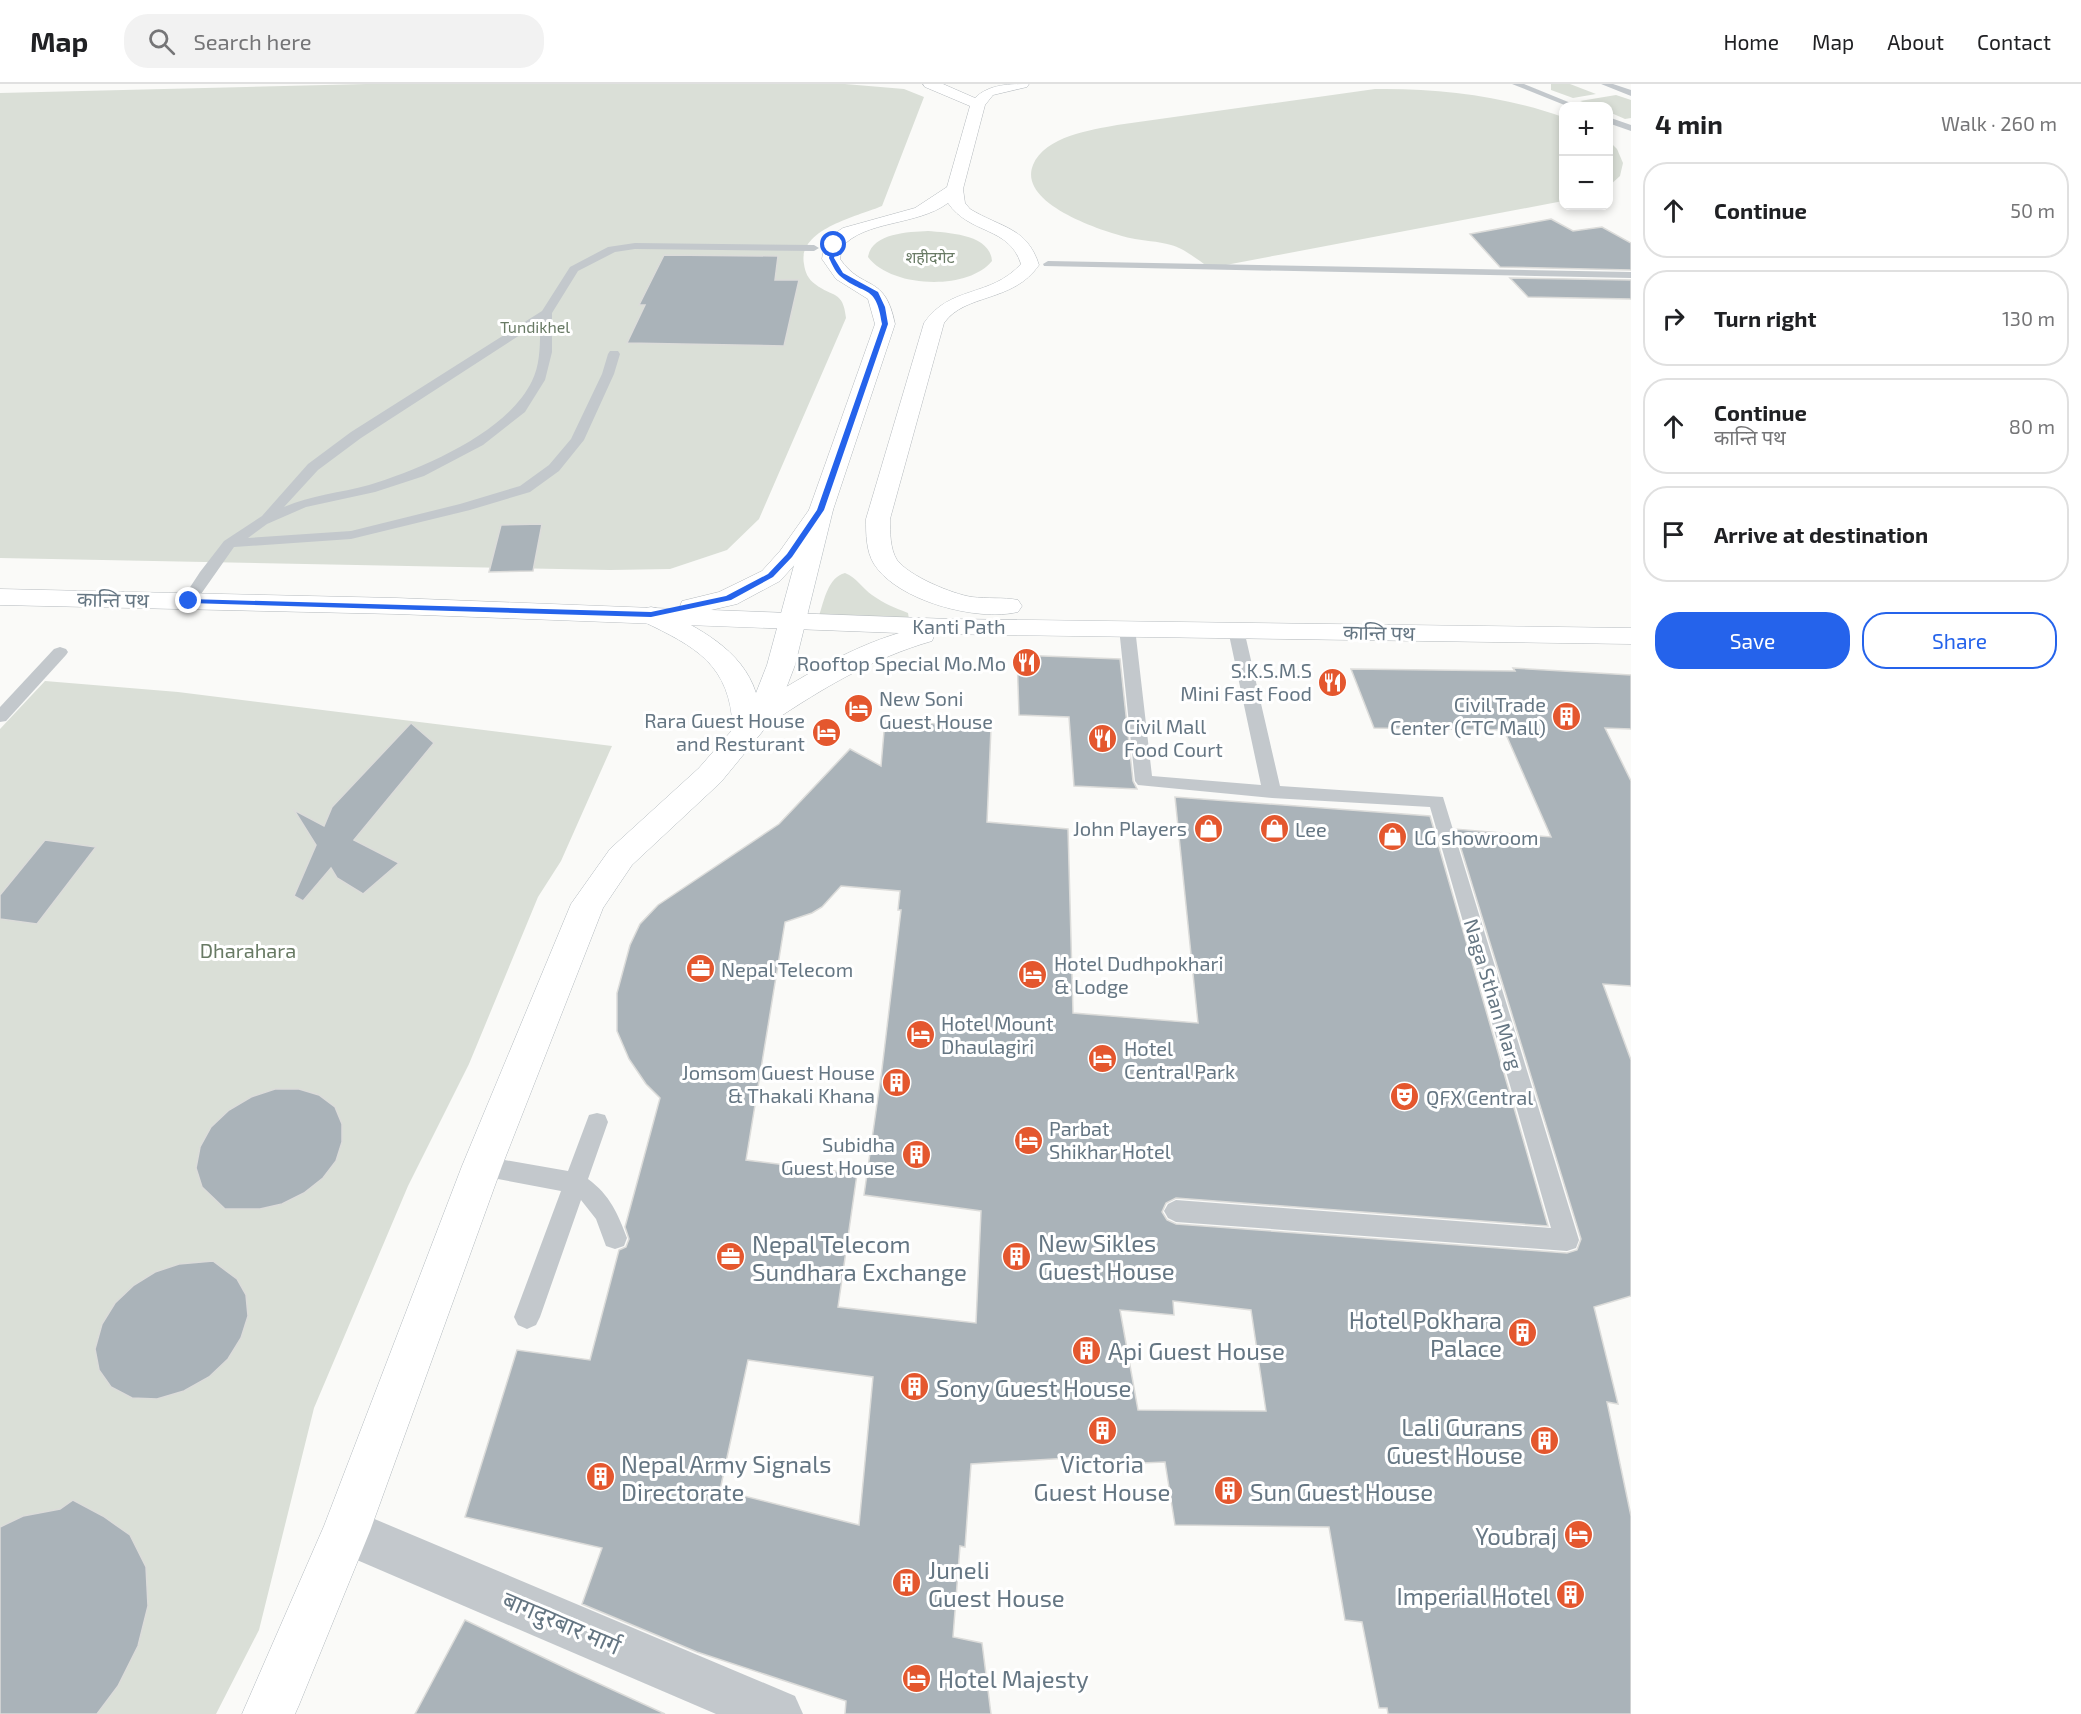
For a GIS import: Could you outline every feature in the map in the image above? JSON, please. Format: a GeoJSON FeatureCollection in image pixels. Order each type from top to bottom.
{"type":"FeatureCollection","features":[{"type":"Feature","properties":{"kind":"main road"},"geometry":{"type":"LineString","coordinates":[[930,84],[978,104]]}},
{"type":"Feature","properties":{"kind":"main road"},"geometry":{"type":"LineString","coordinates":[[1022,84],[988,92],[978,104],[954,190],[958,208],[967,216],[1014,237],[1028,252],[1030,265],[1020,278],[993,293],[945,309],[934,323],[878,519],[878,539],[887,563],[902,577],[923,588],[968,604],[1631,618]]}},
{"type":"Feature","properties":{"kind":"main road"},"geometry":{"type":"LineString","coordinates":[[755,723],[781,665],[821,510],[885,324],[883,307],[876,294],[841,274],[831,258],[834,245],[847,233],[868,224],[916,214],[932,207],[954,190]]}},
{"type":"Feature","properties":{"kind":"main road"},"geometry":{"type":"LineString","coordinates":[[651,615],[729,598],[771,576],[789,556],[821,510]]}},
{"type":"Feature","properties":{"kind":"main road","name":"कान्ति पथ"},"geometry":{"type":"LineString","coordinates":[[0,597],[651,615],[791,622]]}},
{"type":"Feature","properties":{"kind":"main road"},"geometry":{"type":"LineString","coordinates":[[651,615],[688,633],[711,649],[729,666],[744,691],[748,714],[755,723]]}},
{"type":"Feature","properties":{"kind":"main road","name":"Kanti Path"},"geometry":{"type":"LineString","coordinates":[[791,622],[950,627],[1127,628]]}},
{"type":"Feature","properties":{"kind":"main road"},"geometry":{"type":"LineString","coordinates":[[268,1714],[346,1531],[482,1166],[588,904],[621,857],[710,775],[755,723],[854,658],[895,642],[950,627]]}},
{"type":"Feature","properties":{"kind":"main road","name":"कान्ति पथ"},"geometry":{"type":"LineString","coordinates":[[1127,628],[1631,636]]}},
{"type":"Feature","properties":{"kind":"street","name":"बागदुरबार मार्ग"},"geometry":{"type":"LineString","coordinates":[[346,1531],[777,1714]]}},
{"type":"Feature","properties":{"kind":"lane"},"geometry":{"type":"LineString","coordinates":[[1516,84],[1532,87],[1565,102]]}},
{"type":"Feature","properties":{"kind":"lane"},"geometry":{"type":"LineString","coordinates":[[1605,84],[1631,93]]}},
{"type":"Feature","properties":{"kind":"lane"},"geometry":{"type":"LineString","coordinates":[[1613,122],[1630,128]]}},
{"type":"Feature","properties":{"kind":"lane"},"geometry":{"type":"LineString","coordinates":[[189,601],[205,575],[229,544],[262,521],[313,467],[356,435],[546,313],[574,269],[612,249],[635,246],[814,248]]}},
{"type":"Feature","properties":{"kind":"lane"},"geometry":{"type":"LineString","coordinates":[[1048,264],[1631,275]]}},
{"type":"Feature","properties":{"kind":"lane"},"geometry":{"type":"LineString","coordinates":[[262,521],[302,504],[370,489],[419,473],[478,442],[520,409],[539,380],[546,352],[546,313]]}},
{"type":"Feature","properties":{"kind":"lane"},"geometry":{"type":"LineString","coordinates":[[229,544],[351,535],[465,507],[525,489],[554,468],[578,440],[608,374],[614,354]]}},
{"type":"Feature","properties":{"kind":"lane","name":"Naga Sthan Marg"},"geometry":{"type":"LineString","coordinates":[[1127,628],[1144,781],[1272,792],[1437,801],[1567,1240],[1176,1211]]}},
{"type":"Feature","properties":{"kind":"lane"},"geometry":{"type":"LineString","coordinates":[[1236,630],[1272,792]]}},
{"type":"Feature","properties":{"kind":"lane"},"geometry":{"type":"LineString","coordinates":[[0,717],[60,652]]}},
{"type":"Feature","properties":{"kind":"lane"},"geometry":{"type":"LineString","coordinates":[[527,1317],[597,1122]]}},
{"type":"Feature","properties":{"kind":"lane"},"geometry":{"type":"LineString","coordinates":[[482,1166],[575,1183],[593,1196],[606,1214],[615,1238]]}},
{"type":"Feature","properties":{"kind":"green space","name":"Tundikhel"},"geometry":{"type":"Polygon","coordinates":[[[366,84],[845,84],[904,89],[924,97],[882,206],[845,220],[820,233],[810,242],[804,252],[804,267],[809,278],[840,299],[846,318],[759,519],[727,550],[670,569],[610,570],[0,558],[0,93],[366,84]]]}},
{"type":"Feature","properties":{"kind":"green space"},"geometry":{"type":"Polygon","coordinates":[[[1551,84],[1570,84],[1596,94],[1573,98],[1551,90],[1551,84]]]}},
{"type":"Feature","properties":{"kind":"green space"},"geometry":{"type":"Polygon","coordinates":[[[1375,89],[1447,92],[1494,99],[1559,116],[1559,202],[1210,268],[1176,247],[1118,235],[1084,223],[1050,204],[1038,192],[1032,179],[1033,165],[1048,147],[1082,132],[1117,125],[1375,89]]]}},
{"type":"Feature","properties":{"kind":"green space"},"geometry":{"type":"Polygon","coordinates":[[[1616,95],[1631,100],[1631,118],[1625,119],[1613,114],[1613,102],[1580,101],[1616,95]]]}},
{"type":"Feature","properties":{"kind":"green space"},"geometry":{"type":"Polygon","coordinates":[[[1613,145],[1623,163],[1620,176],[1613,182],[1613,145]]]}},
{"type":"Feature","properties":{"kind":"green space","name":"शहीदगेट"},"geometry":{"type":"Polygon","coordinates":[[[928,231],[957,234],[976,240],[990,252],[992,261],[981,271],[966,277],[930,282],[894,275],[879,267],[868,257],[871,249],[883,238],[901,233],[928,231]]]}},
{"type":"Feature","properties":{"kind":"green space"},"geometry":{"type":"Polygon","coordinates":[[[845,573],[876,598],[908,613],[909,619],[819,616],[834,579],[845,573]]]}},
{"type":"Feature","properties":{"kind":"green space","name":"Dharahara"},"geometry":{"type":"Polygon","coordinates":[[[45,681],[178,692],[612,746],[561,861],[538,897],[469,1064],[408,1186],[314,1408],[259,1630],[216,1714],[0,1714],[0,729],[45,681]]]}},
{"type":"Feature","properties":{"kind":"building"},"geometry":{"type":"Polygon","coordinates":[[[1551,219],[1573,231],[1602,227],[1631,243],[1631,270],[1500,267],[1470,234],[1551,219]]]}},
{"type":"Feature","properties":{"kind":"building"},"geometry":{"type":"Polygon","coordinates":[[[664,255],[778,256],[775,280],[799,280],[784,346],[627,343],[645,305],[639,305],[664,255]]]}},
{"type":"Feature","properties":{"kind":"building"},"geometry":{"type":"Polygon","coordinates":[[[1510,278],[1631,280],[1631,299],[1528,297],[1510,278]]]}},
{"type":"Feature","properties":{"kind":"building"},"geometry":{"type":"Polygon","coordinates":[[[542,524],[533,571],[489,572],[501,525],[542,524]]]}},
{"type":"Feature","properties":{"kind":"building"},"geometry":{"type":"Polygon","coordinates":[[[1017,655],[1120,659],[1133,781],[1137,789],[1074,786],[1069,717],[1019,715],[1017,655]]]}},
{"type":"Feature","properties":{"kind":"building"},"geometry":{"type":"Polygon","coordinates":[[[1513,668],[1631,675],[1631,729],[1605,728],[1631,781],[1631,986],[1603,984],[1631,1060],[1631,1296],[1594,1307],[1618,1404],[1607,1402],[1631,1516],[1631,1714],[1388,1714],[1387,1708],[1379,1708],[1362,1622],[1345,1620],[1329,1527],[1175,1525],[1165,1462],[1070,1466],[1069,1458],[971,1464],[965,1547],[960,1546],[953,1637],[982,1643],[991,1714],[845,1714],[846,1701],[697,1652],[582,1604],[602,1548],[465,1517],[517,1350],[590,1360],[619,1250],[626,1247],[629,1239],[625,1227],[660,1098],[646,1084],[629,1059],[617,1031],[617,993],[630,945],[640,924],[658,905],[779,824],[850,749],[881,766],[885,720],[991,728],[987,822],[1068,829],[1073,1013],[1198,1023],[1175,797],[1430,816],[1548,1226],[1176,1198],[1166,1203],[1162,1212],[1167,1220],[1176,1224],[1567,1253],[1577,1250],[1581,1239],[1455,829],[1551,837],[1504,730],[1374,728],[1351,669],[1515,671],[1513,668]],[[841,886],[822,907],[812,913],[785,922],[746,1160],[857,1174],[838,1307],[976,1323],[981,1211],[864,1195],[901,910],[898,910],[900,891],[841,886]],[[1173,1301],[1174,1315],[1120,1310],[1138,1410],[1266,1411],[1251,1310],[1173,1301]],[[748,1360],[720,1490],[859,1525],[873,1377],[748,1360]]]}},
{"type":"Feature","properties":{"kind":"building"},"geometry":{"type":"Polygon","coordinates":[[[411,723],[434,743],[354,840],[399,863],[363,894],[337,878],[331,868],[303,901],[294,896],[316,845],[294,810],[324,826],[332,807],[411,723]]]}},
{"type":"Feature","properties":{"kind":"building"},"geometry":{"type":"Polygon","coordinates":[[[45,840],[96,847],[37,924],[0,919],[0,895],[45,840]]]}},
{"type":"Feature","properties":{"kind":"building"},"geometry":{"type":"Polygon","coordinates":[[[275,1089],[299,1089],[319,1095],[335,1107],[342,1124],[342,1142],[336,1161],[323,1178],[304,1193],[282,1204],[260,1209],[225,1209],[202,1187],[196,1168],[200,1147],[211,1127],[229,1110],[251,1097],[275,1089]]]}},
{"type":"Feature","properties":{"kind":"building"},"geometry":{"type":"Polygon","coordinates":[[[213,1261],[237,1279],[246,1295],[248,1316],[241,1338],[228,1359],[209,1377],[184,1391],[157,1399],[132,1398],[111,1387],[99,1370],[95,1349],[102,1324],[115,1303],[134,1285],[155,1272],[179,1264],[213,1261]]]}},
{"type":"Feature","properties":{"kind":"building"},"geometry":{"type":"Polygon","coordinates":[[[73,1500],[103,1516],[130,1535],[146,1567],[148,1606],[138,1646],[118,1686],[97,1714],[0,1714],[0,1527],[23,1516],[60,1509],[73,1500]]]}},
{"type":"Feature","properties":{"kind":"building"},"geometry":{"type":"Polygon","coordinates":[[[465,1620],[578,1674],[665,1714],[415,1714],[465,1620]]]}},
{"type":"Feature","properties":{"kind":"place","name":"Rooftop Special Mo.Mo"},"geometry":{"type":"Point","coordinates":[1027,663]}},
{"type":"Feature","properties":{"kind":"place","name":"S.K.S.M.S Mini Fast Food"},"geometry":{"type":"Point","coordinates":[1333,682]}},
{"type":"Feature","properties":{"kind":"place","name":"New Soni Guest House"},"geometry":{"type":"Point","coordinates":[858,709]}},
{"type":"Feature","properties":{"kind":"place","name":"Civil Trade Center (CTC Mall)"},"geometry":{"type":"Point","coordinates":[1567,716]}},
{"type":"Feature","properties":{"kind":"place","name":"Rara Guest House and Resturant"},"geometry":{"type":"Point","coordinates":[826,732]}},
{"type":"Feature","properties":{"kind":"place","name":"Civil Mall Food Court"},"geometry":{"type":"Point","coordinates":[1103,738]}},
{"type":"Feature","properties":{"kind":"place","name":"John Players"},"geometry":{"type":"Point","coordinates":[1208,828]}},
{"type":"Feature","properties":{"kind":"place","name":"Lee"},"geometry":{"type":"Point","coordinates":[1274,829]}},
{"type":"Feature","properties":{"kind":"place","name":"LG showroom"},"geometry":{"type":"Point","coordinates":[1393,837]}},
{"type":"Feature","properties":{"kind":"place","name":"Nepal Telecom"},"geometry":{"type":"Point","coordinates":[700,969]}},
{"type":"Feature","properties":{"kind":"place","name":"Hotel Dudhpokhari & Lodge"},"geometry":{"type":"Point","coordinates":[1033,974]}},
{"type":"Feature","properties":{"kind":"place","name":"Hotel Mount Dhaulagiri"},"geometry":{"type":"Point","coordinates":[920,1034]}},
{"type":"Feature","properties":{"kind":"place","name":"Hotel Central Park"},"geometry":{"type":"Point","coordinates":[1103,1059]}},
{"type":"Feature","properties":{"kind":"place","name":"Jomsom Guest House & Thakali Khana"},"geometry":{"type":"Point","coordinates":[896,1083]}},
{"type":"Feature","properties":{"kind":"place","name":"QFX Central"},"geometry":{"type":"Point","coordinates":[1405,1097]}},
{"type":"Feature","properties":{"kind":"place","name":"Parbat Shikhar Hotel"},"geometry":{"type":"Point","coordinates":[1028,1140]}},
{"type":"Feature","properties":{"kind":"place","name":"Subidha Guest House"},"geometry":{"type":"Point","coordinates":[916,1155]}},
{"type":"Feature","properties":{"kind":"place","name":"New Sikles Guest House"},"geometry":{"type":"Point","coordinates":[1017,1256]}},
{"type":"Feature","properties":{"kind":"place","name":"Nepal Telecom Sundhara Exchange"},"geometry":{"type":"Point","coordinates":[731,1257]}},
{"type":"Feature","properties":{"kind":"place","name":"Hotel Pokhara Palace"},"geometry":{"type":"Point","coordinates":[1523,1333]}},
{"type":"Feature","properties":{"kind":"place","name":"Api Guest House"},"geometry":{"type":"Point","coordinates":[1087,1350]}},
{"type":"Feature","properties":{"kind":"place","name":"Sony Guest House"},"geometry":{"type":"Point","coordinates":[915,1387]}},
{"type":"Feature","properties":{"kind":"place","name":"Victoria Guest House"},"geometry":{"type":"Point","coordinates":[1102,1430]}},
{"type":"Feature","properties":{"kind":"place","name":"Lali Gurans Guest House"},"geometry":{"type":"Point","coordinates":[1544,1440]}},
{"type":"Feature","properties":{"kind":"place","name":"Nepal Army Signals Directorate"},"geometry":{"type":"Point","coordinates":[600,1477]}},
{"type":"Feature","properties":{"kind":"place","name":"Sun Guest House"},"geometry":{"type":"Point","coordinates":[1229,1491]}},
{"type":"Feature","properties":{"kind":"place","name":"Youbraj"},"geometry":{"type":"Point","coordinates":[1578,1535]}},
{"type":"Feature","properties":{"kind":"place","name":"Juneli Guest House"},"geometry":{"type":"Point","coordinates":[907,1583]}},
{"type":"Feature","properties":{"kind":"place","name":"Imperial Hotel"},"geometry":{"type":"Point","coordinates":[1571,1595]}},
{"type":"Feature","properties":{"kind":"place","name":"Hotel Majesty"},"geometry":{"type":"Point","coordinates":[917,1678]}},
{"type":"Feature","properties":{"kind":"route"},"geometry":{"type":"LineString","coordinates":[[189,601],[651,615],[729,598],[750,588],[771,576],[789,556],[821,510],[885,324],[883,307],[876,294],[865,285],[841,274],[831,258],[834,245]]}}]}
